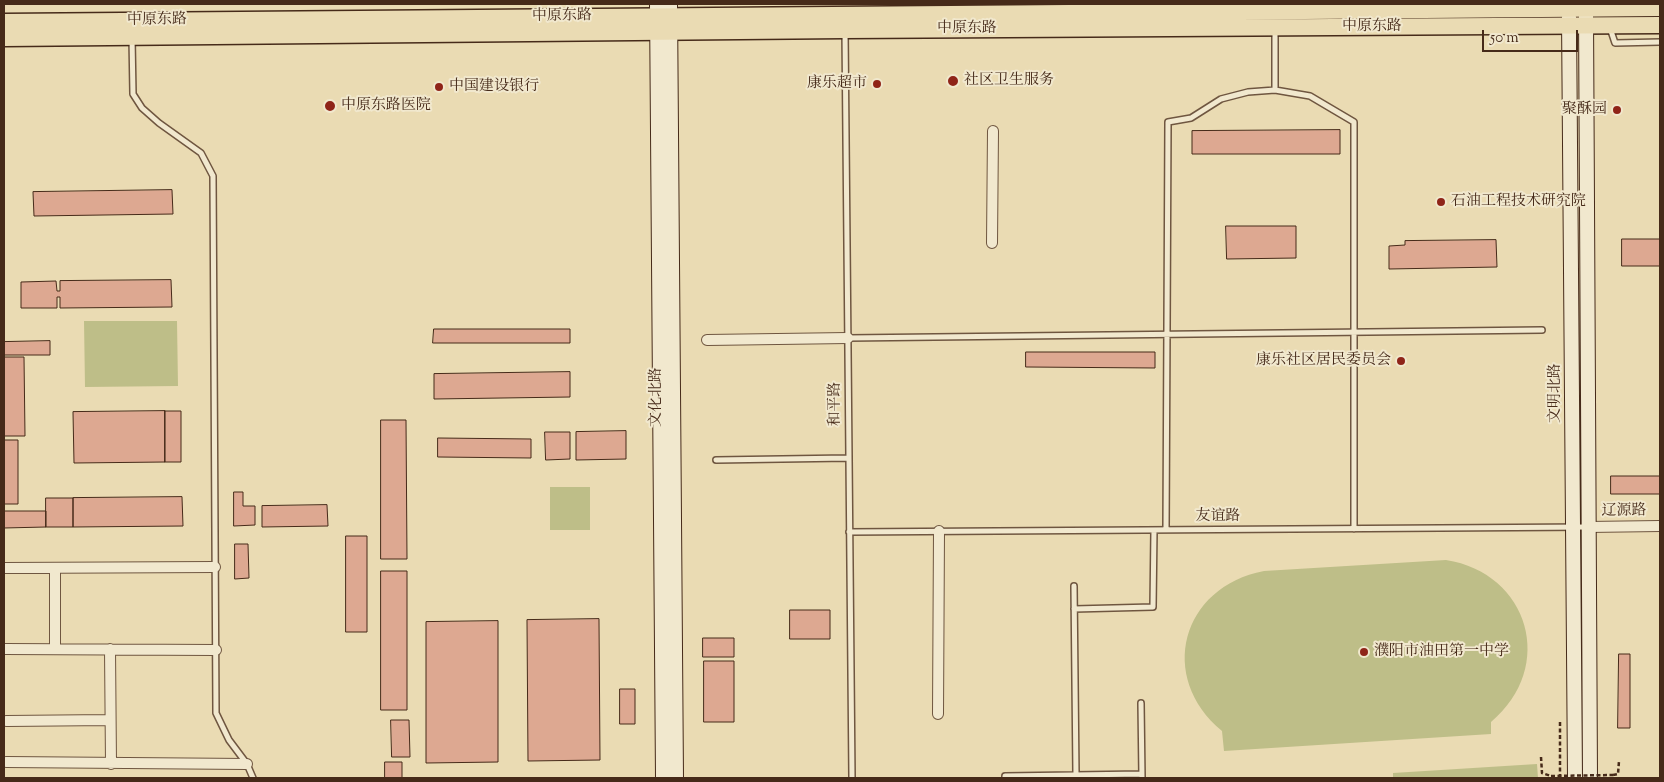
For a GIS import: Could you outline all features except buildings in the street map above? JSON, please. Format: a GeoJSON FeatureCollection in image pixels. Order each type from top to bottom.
{"type":"FeatureCollection","features":[{"type":"Feature","properties":{"kind":"main road","name":"中原东路"},"geometry":{"type":"LineString","coordinates":[[4,22],[663,17],[1157,8],[1586,6],[1660,8]]}},
{"type":"Feature","properties":{"kind":"main road","name":"中原东路"},"geometry":{"type":"LineString","coordinates":[[4,38],[132,37],[663,17],[845,30],[1660,25]]}},
{"type":"Feature","properties":{"kind":"street","name":"文明北路"},"geometry":{"type":"LineString","coordinates":[[1569,6],[1575,778]]}},
{"type":"Feature","properties":{"kind":"street"},"geometry":{"type":"LineString","coordinates":[[1586,6],[1590,778]]}},
{"type":"Feature","properties":{"kind":"street","name":"文化北路"},"geometry":{"type":"LineString","coordinates":[[663,17],[663,778]]}},
{"type":"Feature","properties":{"kind":"street","name":"文化北路"},"geometry":{"type":"LineString","coordinates":[[663,17],[676,778]]}},
{"type":"Feature","properties":{"kind":"street"},"geometry":{"type":"LineString","coordinates":[[992,130],[992,243]]}},
{"type":"Feature","properties":{"kind":"street"},"geometry":{"type":"LineString","coordinates":[[707,340],[848,338]]}},
{"type":"Feature","properties":{"kind":"street","name":"辽源路"},"geometry":{"type":"LineString","coordinates":[[1588,527],[1660,526]]}},
{"type":"Feature","properties":{"kind":"street"},"geometry":{"type":"LineString","coordinates":[[938,714],[939,531]]}},
{"type":"Feature","properties":{"kind":"street"},"geometry":{"type":"LineString","coordinates":[[4,568],[215,567]]}},
{"type":"Feature","properties":{"kind":"street"},"geometry":{"type":"LineString","coordinates":[[55,568],[55,649]]}},
{"type":"Feature","properties":{"kind":"street"},"geometry":{"type":"LineString","coordinates":[[4,649],[216,650]]}},
{"type":"Feature","properties":{"kind":"street"},"geometry":{"type":"LineString","coordinates":[[110,649],[111,764]]}},
{"type":"Feature","properties":{"kind":"street"},"geometry":{"type":"LineString","coordinates":[[6,720],[110,720]]}},
{"type":"Feature","properties":{"kind":"street"},"geometry":{"type":"LineString","coordinates":[[6,762],[247,764]]}},
{"type":"Feature","properties":{"kind":"lane"},"geometry":{"type":"LineString","coordinates":[[1609,26],[1615,43],[1660,42]]}},
{"type":"Feature","properties":{"kind":"lane"},"geometry":{"type":"LineString","coordinates":[[1274,27],[1275,90]]}},
{"type":"Feature","properties":{"kind":"lane","name":"和平路"},"geometry":{"type":"LineString","coordinates":[[845,30],[852,778]]}},
{"type":"Feature","properties":{"kind":"lane"},"geometry":{"type":"LineString","coordinates":[[132,37],[134,94],[142,108],[201,153],[213,176],[216,713],[229,740],[247,764],[253,778]]}},
{"type":"Feature","properties":{"kind":"lane"},"geometry":{"type":"LineString","coordinates":[[1166,530],[1168,122],[1191,118],[1221,99],[1248,92],[1275,90],[1310,96],[1354,122],[1354,529]]}},
{"type":"Feature","properties":{"kind":"lane"},"geometry":{"type":"LineString","coordinates":[[848,338],[1542,330]]}},
{"type":"Feature","properties":{"kind":"lane"},"geometry":{"type":"LineString","coordinates":[[716,460],[848,458]]}},
{"type":"Feature","properties":{"kind":"lane","name":"友谊路"},"geometry":{"type":"LineString","coordinates":[[849,532],[1588,527]]}},
{"type":"Feature","properties":{"kind":"lane"},"geometry":{"type":"LineString","coordinates":[[1074,609],[1153,607],[1154,530]]}},
{"type":"Feature","properties":{"kind":"lane"},"geometry":{"type":"LineString","coordinates":[[1074,586],[1076,775]]}},
{"type":"Feature","properties":{"kind":"lane"},"geometry":{"type":"LineString","coordinates":[[1005,778],[1005,776],[1142,776],[1141,703]]}},
{"type":"Feature","properties":{"kind":"path"},"geometry":{"type":"LineString","coordinates":[[1541,757],[1542,773],[1551,776],[1618,774],[1619,761]]}},
{"type":"Feature","properties":{"kind":"green space"},"geometry":{"type":"Polygon","coordinates":[[[84,321],[177,321],[178,386],[85,387],[84,321]]]}},
{"type":"Feature","properties":{"kind":"green space"},"geometry":{"type":"Polygon","coordinates":[[[550,487],[590,487],[590,530],[550,530],[550,487]]]}},
{"type":"Feature","properties":{"kind":"green space","name":"濮阳市油田第一中学"},"geometry":{"type":"Polygon","coordinates":[[[1446,560],[1474,568],[1497,583],[1514,602],[1524,625],[1528,650],[1523,675],[1511,700],[1491,722],[1491,734],[1224,751],[1222,731],[1202,709],[1189,685],[1185,661],[1187,637],[1197,614],[1213,595],[1236,580],[1264,571],[1446,560]]]}},
{"type":"Feature","properties":{"kind":"green space"},"geometry":{"type":"Polygon","coordinates":[[[1537,764],[1538,778],[1393,778],[1393,773],[1537,764]]]}},
{"type":"Feature","properties":{"kind":"place","name":"社区卫生服务"},"geometry":{"type":"Point","coordinates":[953,81]}},
{"type":"Feature","properties":{"kind":"place","name":"康乐超市"},"geometry":{"type":"Point","coordinates":[877,84]}},
{"type":"Feature","properties":{"kind":"place","name":"中国建设银行"},"geometry":{"type":"Point","coordinates":[439,87]}},
{"type":"Feature","properties":{"kind":"place","name":"中原东路医院"},"geometry":{"type":"Point","coordinates":[330,106]}},
{"type":"Feature","properties":{"kind":"place","name":"聚酥园"},"geometry":{"type":"Point","coordinates":[1617,110]}},
{"type":"Feature","properties":{"kind":"place","name":"石油工程技术研究院"},"geometry":{"type":"Point","coordinates":[1441,202]}},
{"type":"Feature","properties":{"kind":"place","name":"康乐社区居民委员会"},"geometry":{"type":"Point","coordinates":[1401,361]}},
{"type":"Feature","properties":{"kind":"place","name":"濮阳市油田第一中学"},"geometry":{"type":"Point","coordinates":[1364,652]}}]}
